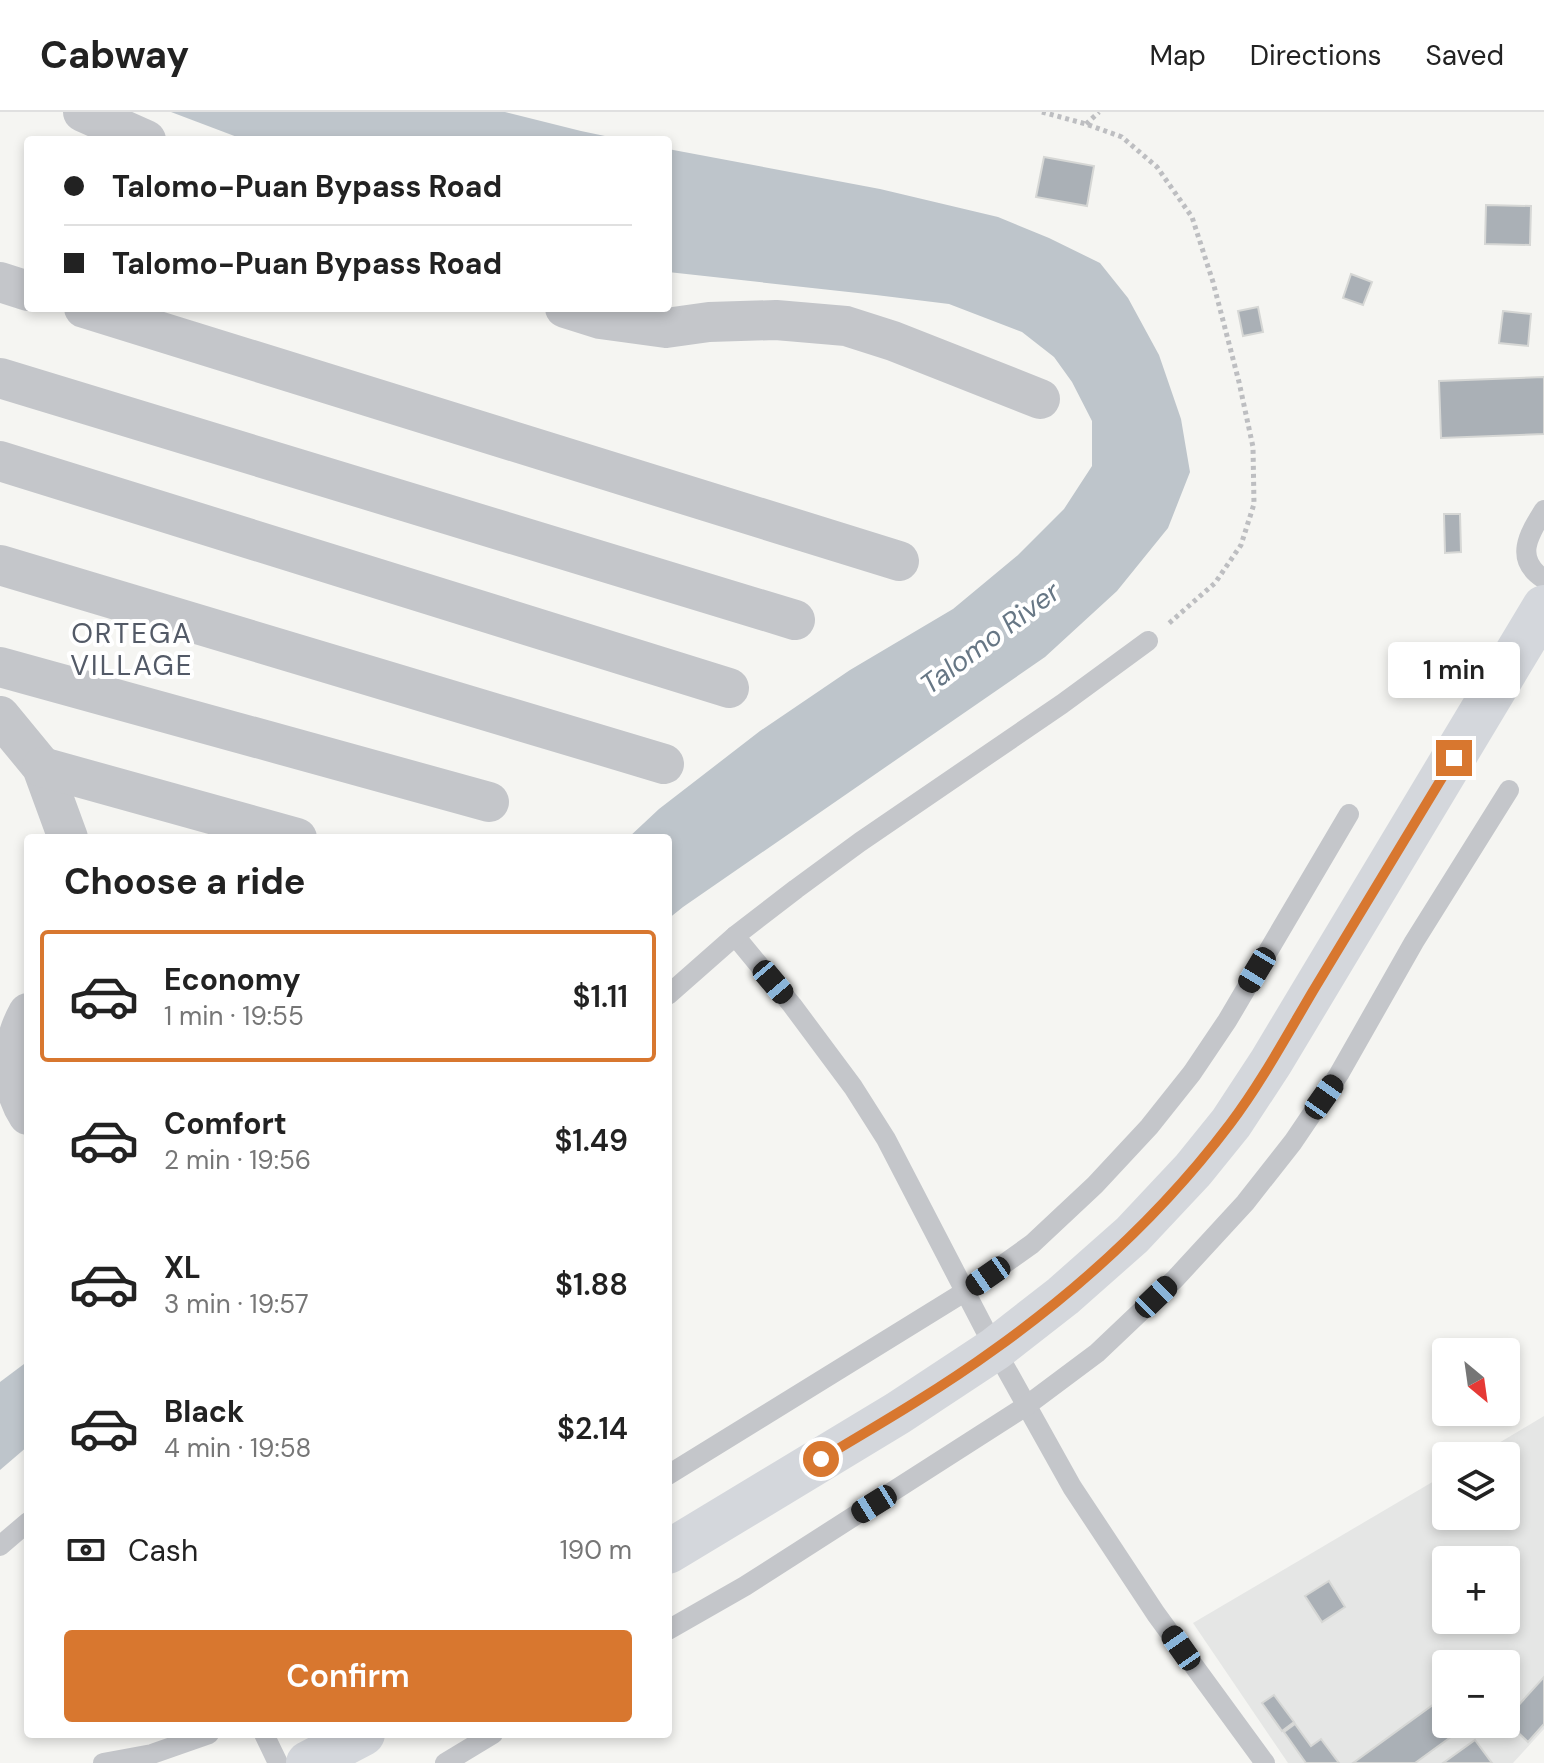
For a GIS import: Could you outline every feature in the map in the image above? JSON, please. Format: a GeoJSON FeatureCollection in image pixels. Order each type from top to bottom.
{"type":"FeatureCollection","features":[{"type":"Feature","properties":{"kind":"highway"},"geometry":{"type":"LineString","coordinates":[[672,1550],[898,1413],[995,1349],[1063,1296],[1132,1235],[1193,1170],[1231,1123],[1302,1011],[1544,607]]}},
{"type":"Feature","properties":{"kind":"highway"},"geometry":{"type":"LineString","coordinates":[[308,1763],[355,1738]]}},
{"type":"Feature","properties":{"kind":"street"},"geometry":{"type":"LineString","coordinates":[[83,112],[137,136]]}},
{"type":"Feature","properties":{"kind":"street"},"geometry":{"type":"LineString","coordinates":[[0,282],[24,290]]}},
{"type":"Feature","properties":{"kind":"street"},"geometry":{"type":"LineString","coordinates":[[97,312],[899,561]]}},
{"type":"Feature","properties":{"kind":"street"},"geometry":{"type":"LineString","coordinates":[[578,312],[600,319],[666,328],[709,322],[776,320],[846,326],[893,341],[1040,399]]}},
{"type":"Feature","properties":{"kind":"street"},"geometry":{"type":"LineString","coordinates":[[0,378],[795,620]]}},
{"type":"Feature","properties":{"kind":"street"},"geometry":{"type":"LineString","coordinates":[[0,461],[729,688]]}},
{"type":"Feature","properties":{"kind":"street"},"geometry":{"type":"LineString","coordinates":[[0,565],[664,764]]}},
{"type":"Feature","properties":{"kind":"street"},"geometry":{"type":"LineString","coordinates":[[0,667],[489,802]]}},
{"type":"Feature","properties":{"kind":"street"},"geometry":{"type":"LineString","coordinates":[[0,716],[42,767],[67,834]]}},
{"type":"Feature","properties":{"kind":"street"},"geometry":{"type":"LineString","coordinates":[[42,767],[283,834]]}},
{"type":"Feature","properties":{"kind":"street"},"geometry":{"type":"LineString","coordinates":[[24,1023],[15,1046],[14,1074],[24,1109]]}},
{"type":"Feature","properties":{"kind":"lane"},"geometry":{"type":"LineString","coordinates":[[1544,510],[1533,528],[1525,553],[1536,574],[1544,579]]}},
{"type":"Feature","properties":{"kind":"lane"},"geometry":{"type":"LineString","coordinates":[[672,991],[735,936],[860,842],[981,761],[1148,641]]}},
{"type":"Feature","properties":{"kind":"lane"},"geometry":{"type":"LineString","coordinates":[[672,1628],[745,1586],[1026,1406],[1097,1353],[1175,1279],[1245,1203],[1293,1142],[1339,1074],[1414,942],[1509,790]]}},
{"type":"Feature","properties":{"kind":"lane"},"geometry":{"type":"LineString","coordinates":[[672,1473],[966,1291],[1032,1244],[1095,1185],[1149,1127],[1192,1073],[1227,1021],[1349,814]]}},
{"type":"Feature","properties":{"kind":"lane"},"geometry":{"type":"LineString","coordinates":[[735,936],[800,1015],[853,1087],[886,1139],[995,1349],[1072,1487],[1123,1566],[1265,1763]]}},
{"type":"Feature","properties":{"kind":"lane"},"geometry":{"type":"LineString","coordinates":[[0,1546],[24,1525]]}},
{"type":"Feature","properties":{"kind":"lane"},"geometry":{"type":"LineString","coordinates":[[103,1763],[152,1754],[198,1738]]}},
{"type":"Feature","properties":{"kind":"lane"},"geometry":{"type":"LineString","coordinates":[[266,1738],[278,1763]]}},
{"type":"Feature","properties":{"kind":"lane"},"geometry":{"type":"LineString","coordinates":[[445,1763],[486,1738]]}},
{"type":"Feature","properties":{"kind":"path"},"geometry":{"type":"LineString","coordinates":[[1042,112],[1122,137],[1157,167],[1192,217],[1217,297],[1253,447],[1254,504],[1241,545],[1215,583],[1148,641]]}},
{"type":"Feature","properties":{"kind":"path"},"geometry":{"type":"LineString","coordinates":[[1086,124],[1099,112]]}},
{"type":"Feature","properties":{"kind":"shaded area"},"geometry":{"type":"Polygon","coordinates":[[[1544,1416],[1544,1729],[1513,1763],[1288,1763],[1193,1623],[1432,1482],[1432,1530],[1520,1530],[1520,1442],[1500,1442],[1544,1416]]]}},
{"type":"Feature","properties":{"kind":"water"},"geometry":{"type":"Polygon","coordinates":[[[171,112],[505,112],[605,136],[234,136],[171,112]]]}},
{"type":"Feature","properties":{"kind":"water","name":"Talomo River"},"geometry":{"type":"Polygon","coordinates":[[[672,150],[880,189],[998,217],[1100,263],[1128,298],[1159,355],[1181,419],[1190,472],[1168,528],[1117,591],[1045,657],[672,916],[672,834],[632,834],[659,809],[760,731],[850,670],[953,609],[1018,555],[1064,509],[1092,466],[1092,421],[1072,382],[1054,357],[1022,332],[949,304],[672,272],[672,150]]]}},
{"type":"Feature","properties":{"kind":"water"},"geometry":{"type":"Polygon","coordinates":[[[24,1364],[24,1449],[0,1470],[0,1382],[24,1364]]]}},
{"type":"Feature","properties":{"kind":"building"},"geometry":{"type":"Polygon","coordinates":[[[1044,157],[1094,166],[1087,206],[1036,197],[1044,157]]]}},
{"type":"Feature","properties":{"kind":"building"},"geometry":{"type":"Polygon","coordinates":[[[1486,205],[1531,206],[1530,245],[1485,244],[1486,205]]]}},
{"type":"Feature","properties":{"kind":"building"},"geometry":{"type":"Polygon","coordinates":[[[1351,274],[1372,282],[1363,305],[1343,298],[1351,274]]]}},
{"type":"Feature","properties":{"kind":"building"},"geometry":{"type":"Polygon","coordinates":[[[1258,307],[1263,332],[1243,336],[1238,311],[1258,307]]]}},
{"type":"Feature","properties":{"kind":"building"},"geometry":{"type":"Polygon","coordinates":[[[1503,311],[1531,314],[1528,346],[1499,343],[1503,311]]]}},
{"type":"Feature","properties":{"kind":"building"},"geometry":{"type":"Polygon","coordinates":[[[1544,377],[1544,434],[1441,438],[1439,381],[1544,377]]]}},
{"type":"Feature","properties":{"kind":"building"},"geometry":{"type":"Polygon","coordinates":[[[1444,514],[1460,514],[1461,552],[1445,553],[1444,514]]]}},
{"type":"Feature","properties":{"kind":"building"},"geometry":{"type":"Polygon","coordinates":[[[1329,1581],[1345,1607],[1322,1622],[1305,1596],[1329,1581]]]}},
{"type":"Feature","properties":{"kind":"building"},"geometry":{"type":"Polygon","coordinates":[[[1544,1677],[1544,1724],[1528,1742],[1520,1734],[1520,1704],[1544,1677]]]}},
{"type":"Feature","properties":{"kind":"building"},"geometry":{"type":"Polygon","coordinates":[[[1274,1695],[1294,1722],[1282,1731],[1262,1703],[1274,1695]]]}},
{"type":"Feature","properties":{"kind":"building"},"geometry":{"type":"Polygon","coordinates":[[[1432,1706],[1432,1738],[1449,1738],[1415,1763],[1353,1763],[1432,1706]]]}},
{"type":"Feature","properties":{"kind":"building"},"geometry":{"type":"Polygon","coordinates":[[[1295,1724],[1311,1746],[1321,1739],[1339,1763],[1306,1763],[1284,1732],[1295,1724]]]}},
{"type":"Feature","properties":{"kind":"building"},"geometry":{"type":"Polygon","coordinates":[[[1475,1740],[1492,1763],[1443,1763],[1475,1740]]]}},
{"type":"Feature","properties":{"kind":"district","name":"ORTEGA VILLAGE"},"geometry":{"type":"Point","coordinates":[132,649]}},
{"type":"Feature","properties":{"kind":"route"},"geometry":{"type":"LineString","coordinates":[[821,1459],[995,1349],[1063,1296],[1132,1235],[1193,1170],[1231,1123],[1271,1062],[1454,758]]}}]}
